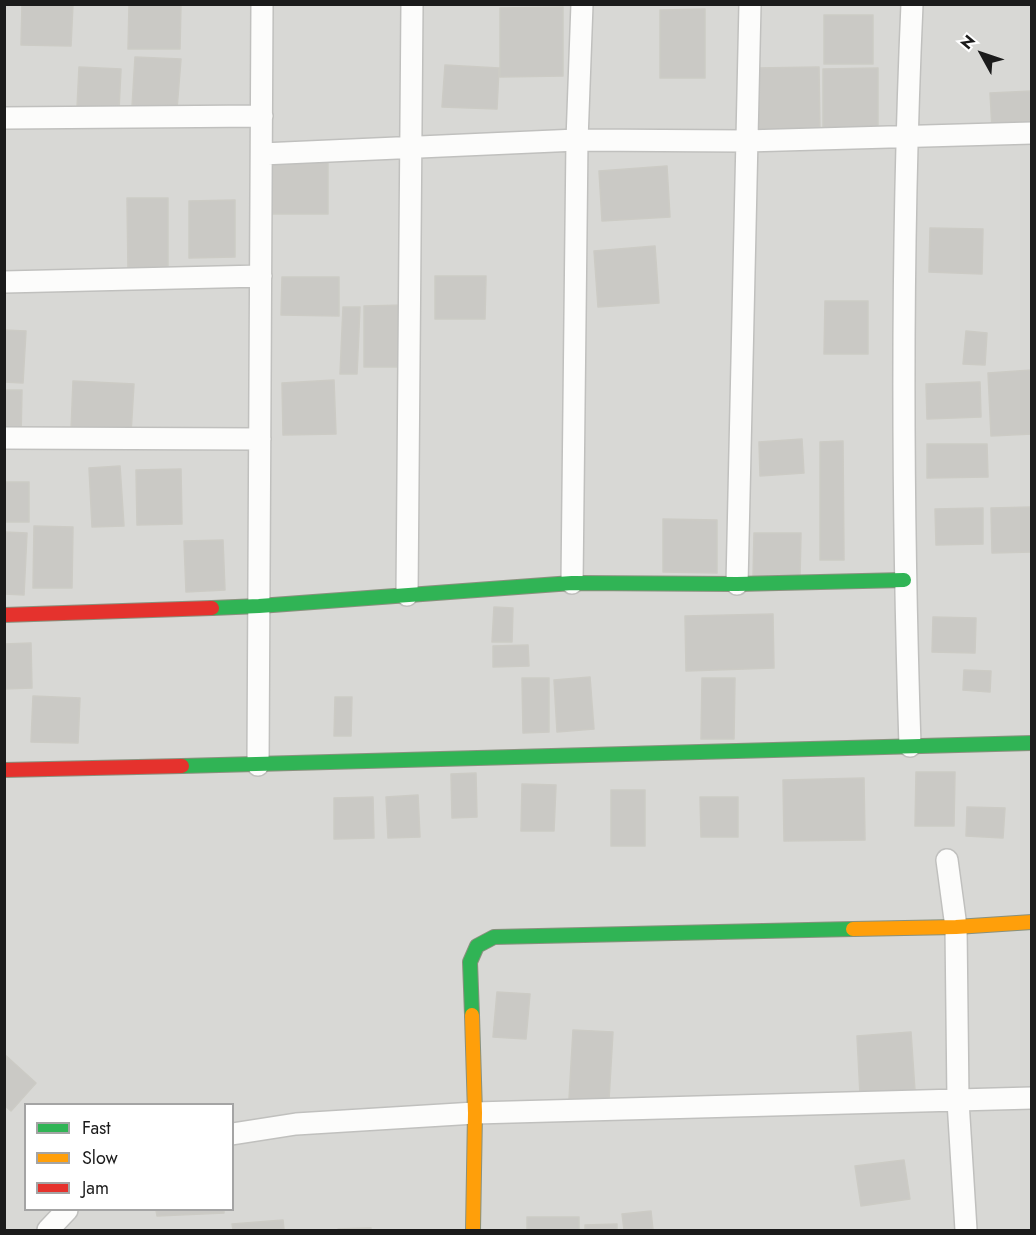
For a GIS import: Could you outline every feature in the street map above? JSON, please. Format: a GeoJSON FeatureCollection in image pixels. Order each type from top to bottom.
{"type":"FeatureCollection","features":[{"type":"Feature","properties":{"kind":"street"},"geometry":{"type":"LineString","coordinates":[[258,765],[262,4]]}},
{"type":"Feature","properties":{"kind":"street"},"geometry":{"type":"LineString","coordinates":[[407,595],[412,4]]}},
{"type":"Feature","properties":{"kind":"street"},"geometry":{"type":"LineString","coordinates":[[573,583],[576,140],[582,4]]}},
{"type":"Feature","properties":{"kind":"street"},"geometry":{"type":"LineString","coordinates":[[737,584],[750,4]]}},
{"type":"Feature","properties":{"kind":"street"},"geometry":{"type":"LineString","coordinates":[[910,746],[904,580],[906,138],[912,4]]}},
{"type":"Feature","properties":{"kind":"street"},"geometry":{"type":"LineString","coordinates":[[4,118],[262,116]]}},
{"type":"Feature","properties":{"kind":"street"},"geometry":{"type":"LineString","coordinates":[[262,154],[576,140],[746,141],[1032,133]]}},
{"type":"Feature","properties":{"kind":"street"},"geometry":{"type":"LineString","coordinates":[[4,282],[261,276]]}},
{"type":"Feature","properties":{"kind":"street"},"geometry":{"type":"LineString","coordinates":[[4,438],[260,439]]}},
{"type":"Feature","properties":{"kind":"street"},"geometry":{"type":"LineString","coordinates":[[4,615],[259,606],[573,583],[737,584],[904,580]]}},
{"type":"Feature","properties":{"kind":"street"},"geometry":{"type":"LineString","coordinates":[[4,770],[1032,743]]}},
{"type":"Feature","properties":{"kind":"street"},"geometry":{"type":"LineString","coordinates":[[947,860],[956,927],[958,1101],[966,1230]]}},
{"type":"Feature","properties":{"kind":"street"},"geometry":{"type":"LineString","coordinates":[[473,1230],[475,1113],[470,962],[477,946],[494,937],[956,927],[1032,922]]}},
{"type":"Feature","properties":{"kind":"street"},"geometry":{"type":"LineString","coordinates":[[234,1134],[297,1124],[475,1113],[1032,1098]]}},
{"type":"Feature","properties":{"kind":"street"},"geometry":{"type":"LineString","coordinates":[[48,1230],[65,1211]]}},
{"type":"Feature","properties":{"kind":"shaded area"},"geometry":{"type":"Polygon","coordinates":[[[5,5],[1031,5],[1031,1230],[5,1230],[5,5]]]}},
{"type":"Feature","properties":{"kind":"building"},"geometry":{"type":"Polygon","coordinates":[[[22,4],[73,4],[71,46],[21,45],[22,4]]]}},
{"type":"Feature","properties":{"kind":"building"},"geometry":{"type":"Polygon","coordinates":[[[129,4],[181,4],[180,49],[128,49],[129,4]]]}},
{"type":"Feature","properties":{"kind":"building"},"geometry":{"type":"Polygon","coordinates":[[[563,7],[563,76],[500,77],[500,8],[563,7]]]}},
{"type":"Feature","properties":{"kind":"building"},"geometry":{"type":"Polygon","coordinates":[[[705,9],[705,78],[660,78],[660,10],[705,9]]]}},
{"type":"Feature","properties":{"kind":"building"},"geometry":{"type":"Polygon","coordinates":[[[824,15],[873,15],[873,64],[824,64],[824,15]]]}},
{"type":"Feature","properties":{"kind":"building"},"geometry":{"type":"Polygon","coordinates":[[[135,57],[181,59],[177,109],[132,107],[135,57]]]}},
{"type":"Feature","properties":{"kind":"building"},"geometry":{"type":"Polygon","coordinates":[[[445,65],[499,68],[497,109],[442,107],[445,65]]]}},
{"type":"Feature","properties":{"kind":"building"},"geometry":{"type":"Polygon","coordinates":[[[79,67],[121,69],[119,110],[77,108],[79,67]]]}},
{"type":"Feature","properties":{"kind":"building"},"geometry":{"type":"Polygon","coordinates":[[[819,67],[820,134],[757,135],[756,68],[819,67]]]}},
{"type":"Feature","properties":{"kind":"building"},"geometry":{"type":"Polygon","coordinates":[[[878,68],[878,132],[823,133],[823,69],[878,68]]]}},
{"type":"Feature","properties":{"kind":"building"},"geometry":{"type":"Polygon","coordinates":[[[1032,91],[1032,127],[992,129],[990,93],[1032,91]]]}},
{"type":"Feature","properties":{"kind":"building"},"geometry":{"type":"Polygon","coordinates":[[[328,162],[328,214],[272,214],[272,163],[328,162]]]}},
{"type":"Feature","properties":{"kind":"building"},"geometry":{"type":"Polygon","coordinates":[[[667,166],[670,217],[602,221],[599,171],[667,166]]]}},
{"type":"Feature","properties":{"kind":"building"},"geometry":{"type":"Polygon","coordinates":[[[127,198],[168,198],[168,270],[128,271],[127,198]]]}},
{"type":"Feature","properties":{"kind":"building"},"geometry":{"type":"Polygon","coordinates":[[[235,200],[235,257],[189,258],[189,201],[235,200]]]}},
{"type":"Feature","properties":{"kind":"building"},"geometry":{"type":"Polygon","coordinates":[[[930,228],[983,229],[982,274],[929,272],[930,228]]]}},
{"type":"Feature","properties":{"kind":"building"},"geometry":{"type":"Polygon","coordinates":[[[655,246],[659,303],[598,307],[594,251],[655,246]]]}},
{"type":"Feature","properties":{"kind":"building"},"geometry":{"type":"Polygon","coordinates":[[[435,276],[486,276],[485,319],[435,319],[435,276]]]}},
{"type":"Feature","properties":{"kind":"building"},"geometry":{"type":"Polygon","coordinates":[[[282,277],[339,277],[339,316],[281,315],[282,277]]]}},
{"type":"Feature","properties":{"kind":"building"},"geometry":{"type":"Polygon","coordinates":[[[825,301],[868,301],[868,354],[824,354],[825,301]]]}},
{"type":"Feature","properties":{"kind":"building"},"geometry":{"type":"Polygon","coordinates":[[[405,305],[406,367],[364,367],[364,306],[405,305]]]}},
{"type":"Feature","properties":{"kind":"building"},"geometry":{"type":"Polygon","coordinates":[[[343,307],[360,307],[357,374],[340,374],[343,307]]]}},
{"type":"Feature","properties":{"kind":"building"},"geometry":{"type":"Polygon","coordinates":[[[4,330],[26,331],[23,383],[4,382],[4,330]]]}},
{"type":"Feature","properties":{"kind":"building"},"geometry":{"type":"Polygon","coordinates":[[[966,331],[987,333],[985,365],[963,364],[966,331]]]}},
{"type":"Feature","properties":{"kind":"building"},"geometry":{"type":"Polygon","coordinates":[[[1032,370],[1032,434],[991,436],[988,373],[1032,370]]]}},
{"type":"Feature","properties":{"kind":"building"},"geometry":{"type":"Polygon","coordinates":[[[334,380],[336,434],[283,435],[282,383],[334,380]]]}},
{"type":"Feature","properties":{"kind":"building"},"geometry":{"type":"Polygon","coordinates":[[[73,381],[134,384],[131,433],[71,431],[73,381]]]}},
{"type":"Feature","properties":{"kind":"building"},"geometry":{"type":"Polygon","coordinates":[[[980,382],[981,417],[927,419],[926,384],[980,382]]]}},
{"type":"Feature","properties":{"kind":"building"},"geometry":{"type":"Polygon","coordinates":[[[4,390],[22,390],[21,437],[4,437],[4,390]]]}},
{"type":"Feature","properties":{"kind":"building"},"geometry":{"type":"Polygon","coordinates":[[[802,439],[804,473],[760,476],[759,442],[802,439]]]}},
{"type":"Feature","properties":{"kind":"building"},"geometry":{"type":"Polygon","coordinates":[[[843,441],[844,560],[820,560],[820,442],[843,441]]]}},
{"type":"Feature","properties":{"kind":"building"},"geometry":{"type":"Polygon","coordinates":[[[927,444],[987,444],[988,477],[927,478],[927,444]]]}},
{"type":"Feature","properties":{"kind":"building"},"geometry":{"type":"Polygon","coordinates":[[[120,466],[124,526],[92,527],[89,468],[120,466]]]}},
{"type":"Feature","properties":{"kind":"building"},"geometry":{"type":"Polygon","coordinates":[[[181,469],[182,524],[137,525],[136,470],[181,469]]]}},
{"type":"Feature","properties":{"kind":"building"},"geometry":{"type":"Polygon","coordinates":[[[4,482],[29,482],[29,522],[4,522],[4,482]]]}},
{"type":"Feature","properties":{"kind":"building"},"geometry":{"type":"Polygon","coordinates":[[[1032,507],[1032,552],[992,553],[991,508],[1032,507]]]}},
{"type":"Feature","properties":{"kind":"building"},"geometry":{"type":"Polygon","coordinates":[[[983,508],[983,544],[936,545],[935,509],[983,508]]]}},
{"type":"Feature","properties":{"kind":"building"},"geometry":{"type":"Polygon","coordinates":[[[663,519],[717,520],[717,573],[663,572],[663,519]]]}},
{"type":"Feature","properties":{"kind":"building"},"geometry":{"type":"Polygon","coordinates":[[[34,526],[73,527],[72,588],[33,588],[34,526]]]}},
{"type":"Feature","properties":{"kind":"building"},"geometry":{"type":"Polygon","coordinates":[[[4,532],[27,533],[24,595],[4,594],[4,532]]]}},
{"type":"Feature","properties":{"kind":"building"},"geometry":{"type":"Polygon","coordinates":[[[754,533],[801,533],[800,578],[753,578],[754,533]]]}},
{"type":"Feature","properties":{"kind":"building"},"geometry":{"type":"Polygon","coordinates":[[[223,540],[225,590],[186,592],[184,541],[223,540]]]}},
{"type":"Feature","properties":{"kind":"building"},"geometry":{"type":"Polygon","coordinates":[[[494,607],[513,608],[512,642],[492,642],[494,607]]]}},
{"type":"Feature","properties":{"kind":"building"},"geometry":{"type":"Polygon","coordinates":[[[773,614],[774,668],[686,671],[685,616],[773,614]]]}},
{"type":"Feature","properties":{"kind":"building"},"geometry":{"type":"Polygon","coordinates":[[[933,617],[976,618],[975,653],[932,652],[933,617]]]}},
{"type":"Feature","properties":{"kind":"building"},"geometry":{"type":"Polygon","coordinates":[[[31,643],[32,688],[4,689],[4,644],[31,643]]]}},
{"type":"Feature","properties":{"kind":"building"},"geometry":{"type":"Polygon","coordinates":[[[528,645],[529,666],[493,667],[493,646],[528,645]]]}},
{"type":"Feature","properties":{"kind":"building"},"geometry":{"type":"Polygon","coordinates":[[[964,670],[991,671],[990,692],[963,690],[964,670]]]}},
{"type":"Feature","properties":{"kind":"building"},"geometry":{"type":"Polygon","coordinates":[[[590,677],[594,729],[557,732],[554,680],[590,677]]]}},
{"type":"Feature","properties":{"kind":"building"},"geometry":{"type":"Polygon","coordinates":[[[522,678],[549,678],[549,732],[523,733],[522,678]]]}},
{"type":"Feature","properties":{"kind":"building"},"geometry":{"type":"Polygon","coordinates":[[[702,678],[735,678],[734,739],[701,739],[702,678]]]}},
{"type":"Feature","properties":{"kind":"building"},"geometry":{"type":"Polygon","coordinates":[[[33,696],[80,698],[78,743],[31,742],[33,696]]]}},
{"type":"Feature","properties":{"kind":"building"},"geometry":{"type":"Polygon","coordinates":[[[335,697],[352,697],[351,736],[334,736],[335,697]]]}},
{"type":"Feature","properties":{"kind":"building"},"geometry":{"type":"Polygon","coordinates":[[[916,772],[955,772],[954,826],[915,826],[916,772]]]}},
{"type":"Feature","properties":{"kind":"building"},"geometry":{"type":"Polygon","coordinates":[[[476,773],[477,817],[452,818],[451,774],[476,773]]]}},
{"type":"Feature","properties":{"kind":"building"},"geometry":{"type":"Polygon","coordinates":[[[864,778],[865,840],[784,841],[783,780],[864,778]]]}},
{"type":"Feature","properties":{"kind":"building"},"geometry":{"type":"Polygon","coordinates":[[[522,784],[556,785],[554,831],[521,831],[522,784]]]}},
{"type":"Feature","properties":{"kind":"building"},"geometry":{"type":"Polygon","coordinates":[[[611,790],[645,790],[645,846],[611,846],[611,790]]]}},
{"type":"Feature","properties":{"kind":"building"},"geometry":{"type":"Polygon","coordinates":[[[418,795],[420,837],[388,838],[386,797],[418,795]]]}},
{"type":"Feature","properties":{"kind":"building"},"geometry":{"type":"Polygon","coordinates":[[[373,797],[374,838],[334,839],[334,798],[373,797]]]}},
{"type":"Feature","properties":{"kind":"building"},"geometry":{"type":"Polygon","coordinates":[[[700,797],[738,797],[738,837],[701,837],[700,797]]]}},
{"type":"Feature","properties":{"kind":"building"},"geometry":{"type":"Polygon","coordinates":[[[967,807],[1005,808],[1003,838],[966,836],[967,807]]]}},
{"type":"Feature","properties":{"kind":"building"},"geometry":{"type":"Polygon","coordinates":[[[497,992],[530,994],[526,1039],[493,1037],[497,992]]]}},
{"type":"Feature","properties":{"kind":"building"},"geometry":{"type":"Polygon","coordinates":[[[573,1030],[613,1032],[609,1100],[569,1099],[573,1030]]]}},
{"type":"Feature","properties":{"kind":"building"},"geometry":{"type":"Polygon","coordinates":[[[911,1032],[915,1091],[860,1095],[857,1036],[911,1032]]]}},
{"type":"Feature","properties":{"kind":"building"},"geometry":{"type":"Polygon","coordinates":[[[4,1054],[36,1083],[11,1111],[4,1105],[4,1054]]]}},
{"type":"Feature","properties":{"kind":"building"},"geometry":{"type":"Polygon","coordinates":[[[904,1160],[910,1199],[861,1206],[855,1166],[904,1160]]]}},
{"type":"Feature","properties":{"kind":"building"},"geometry":{"type":"Polygon","coordinates":[[[156,1211],[224,1211],[224,1213],[157,1216],[156,1211]]]}},
{"type":"Feature","properties":{"kind":"building"},"geometry":{"type":"Polygon","coordinates":[[[651,1211],[653,1230],[624,1230],[622,1214],[651,1211]]]}},
{"type":"Feature","properties":{"kind":"building"},"geometry":{"type":"Polygon","coordinates":[[[527,1217],[579,1217],[579,1230],[527,1230],[527,1217]]]}},
{"type":"Feature","properties":{"kind":"building"},"geometry":{"type":"Polygon","coordinates":[[[283,1220],[284,1230],[233,1230],[232,1224],[283,1220]]]}},
{"type":"Feature","properties":{"kind":"building"},"geometry":{"type":"Polygon","coordinates":[[[617,1224],[617,1230],[585,1230],[585,1225],[617,1224]]]}},
{"type":"Feature","properties":{"kind":"building"},"geometry":{"type":"Polygon","coordinates":[[[371,1228],[371,1230],[338,1230],[338,1229],[371,1228]]]}},
{"type":"Feature","properties":{"kind":"traffic: fast"},"geometry":{"type":"LineString","coordinates":[[212,608],[572,583],[737,584],[904,580]]}},
{"type":"Feature","properties":{"kind":"traffic: fast"},"geometry":{"type":"LineString","coordinates":[[182,766],[1032,743]]}},
{"type":"Feature","properties":{"kind":"traffic: fast"},"geometry":{"type":"LineString","coordinates":[[472,1015],[470,962],[477,946],[494,937],[853,929]]}},
{"type":"Feature","properties":{"kind":"traffic: slow"},"geometry":{"type":"LineString","coordinates":[[853,929],[956,927],[1032,922]]}},
{"type":"Feature","properties":{"kind":"traffic: slow"},"geometry":{"type":"LineString","coordinates":[[472,1015],[475,1113],[473,1230]]}},
{"type":"Feature","properties":{"kind":"traffic: jam"},"geometry":{"type":"LineString","coordinates":[[4,615],[212,608]]}},
{"type":"Feature","properties":{"kind":"traffic: jam"},"geometry":{"type":"LineString","coordinates":[[4,770],[182,766]]}}]}
